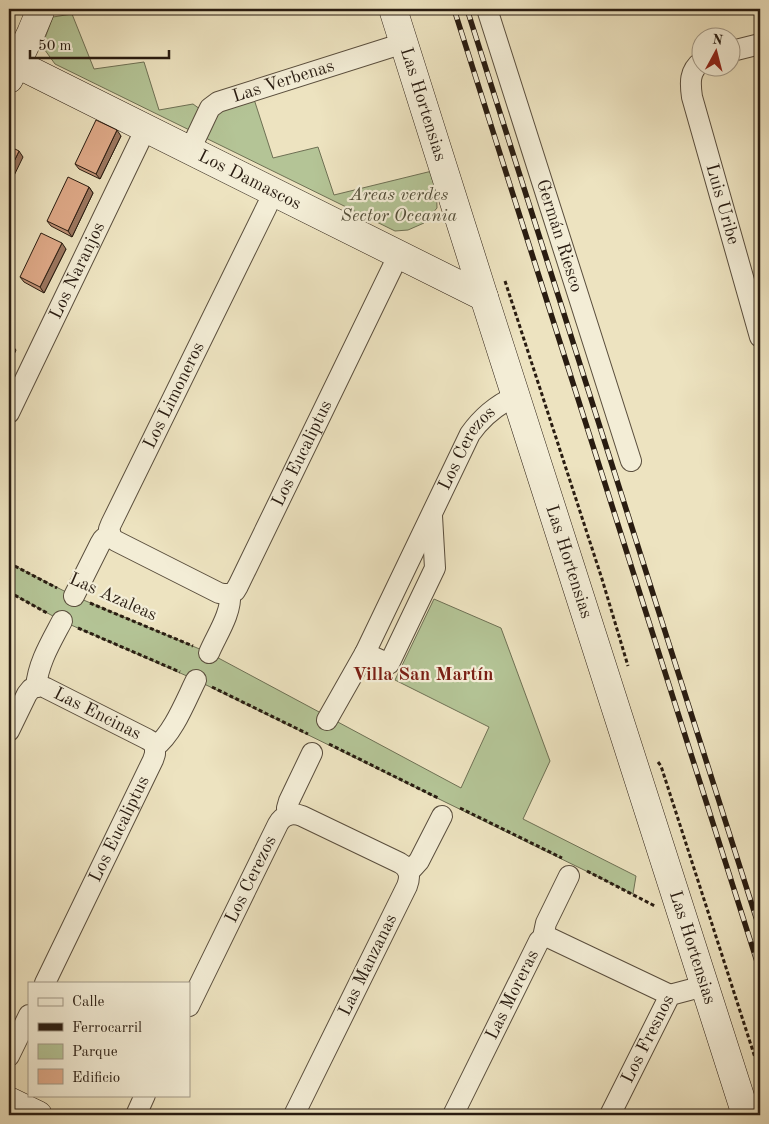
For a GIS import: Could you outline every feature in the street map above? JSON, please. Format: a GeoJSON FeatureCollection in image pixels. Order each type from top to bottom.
{"type":"FeatureCollection","features":[{"type":"Feature","properties":{"kind":"street"},"geometry":{"type":"LineString","coordinates":[[13,71],[41,9]]}},
{"type":"Feature","properties":{"kind":"street","name":"Las Hortensias"},"geometry":{"type":"LineString","coordinates":[[393,9],[746,1115]]}},
{"type":"Feature","properties":{"kind":"street","name":"Germán Riesco"},"geometry":{"type":"LineString","coordinates":[[487,9],[631,461]]}},
{"type":"Feature","properties":{"kind":"street","name":"Las Verbenas"},"geometry":{"type":"LineString","coordinates":[[190,150],[210,108],[218,102],[404,43]]}},
{"type":"Feature","properties":{"kind":"street"},"geometry":{"type":"LineString","coordinates":[[742,48],[760,44]]}},
{"type":"Feature","properties":{"kind":"street","name":"Los Damascos"},"geometry":{"type":"LineString","coordinates":[[13,71],[146,128],[484,296]]}},
{"type":"Feature","properties":{"kind":"street","name":"Luis Uribe"},"geometry":{"type":"LineString","coordinates":[[692,74],[690,84],[692,98],[760,337]]}},
{"type":"Feature","properties":{"kind":"street","name":"Los Naranjos"},"geometry":{"type":"LineString","coordinates":[[9,413],[146,128]]}},
{"type":"Feature","properties":{"kind":"street","name":"Los Limoneros"},"geometry":{"type":"LineString","coordinates":[[74,596],[97,549],[103,539],[110,534],[111,524],[274,192]]}},
{"type":"Feature","properties":{"kind":"street","name":"Los Eucaliptus"},"geometry":{"type":"LineString","coordinates":[[208,653],[229,610],[230,594],[238,586],[399,254]]}},
{"type":"Feature","properties":{"kind":"street","name":"Los Cerezos"},"geometry":{"type":"LineString","coordinates":[[327,720],[365,653],[464,445],[477,424],[494,408],[516,396]]}},
{"type":"Feature","properties":{"kind":"street","name":"Los Cerezos"},"geometry":{"type":"LineString","coordinates":[[365,653],[389,664],[434,568],[432,512]]}},
{"type":"Feature","properties":{"kind":"street"},"geometry":{"type":"LineString","coordinates":[[110,534],[116,541],[219,592],[230,594]]}},
{"type":"Feature","properties":{"kind":"street"},"geometry":{"type":"LineString","coordinates":[[9,731],[30,689],[36,687],[41,662],[62,621]]}},
{"type":"Feature","properties":{"kind":"street","name":"Los Eucaliptus"},"geometry":{"type":"LineString","coordinates":[[44,982],[153,760],[155,748],[169,733],[196,680]]}},
{"type":"Feature","properties":{"kind":"street","name":"Las Encinas"},"geometry":{"type":"LineString","coordinates":[[36,687],[46,688],[147,739],[152,742],[155,748]]}},
{"type":"Feature","properties":{"kind":"street","name":"Los Cerezos"},"geometry":{"type":"LineString","coordinates":[[190,1004],[280,820],[288,815],[289,802],[312,753]]}},
{"type":"Feature","properties":{"kind":"street"},"geometry":{"type":"LineString","coordinates":[[288,815],[298,814],[400,863],[409,872]]}},
{"type":"Feature","properties":{"kind":"street","name":"Las Manzanas"},"geometry":{"type":"LineString","coordinates":[[294,1115],[407,886],[410,877],[409,872],[419,861],[442,816]]}},
{"type":"Feature","properties":{"kind":"street","name":"Las Moreras"},"geometry":{"type":"LineString","coordinates":[[453,1115],[539,941],[543,937],[546,923],[568,876]]}},
{"type":"Feature","properties":{"kind":"street"},"geometry":{"type":"LineString","coordinates":[[543,937],[550,938],[670,995]]}},
{"type":"Feature","properties":{"kind":"street","name":"Los Fresnos"},"geometry":{"type":"LineString","coordinates":[[610,1115],[670,995],[704,986]]}},
{"type":"Feature","properties":{"kind":"street"},"geometry":{"type":"LineString","coordinates":[[9,1056],[28,1017]]}},
{"type":"Feature","properties":{"kind":"street"},"geometry":{"type":"LineString","coordinates":[[136,1115],[145,1096]]}},
{"type":"Feature","properties":{"kind":"street"},"geometry":{"type":"LineString","coordinates":[[9,1101],[38,1115]]}},
{"type":"Feature","properties":{"kind":"path","name":"Las Azaleas"},"geometry":{"type":"LineString","coordinates":[[9,563],[74,596],[208,653]]}},
{"type":"Feature","properties":{"kind":"path"},"geometry":{"type":"LineString","coordinates":[[9,592],[62,621],[196,680]]}},
{"type":"Feature","properties":{"kind":"green space","name":"Areas verdes Sector Oceania"},"geometry":{"type":"Polygon","coordinates":[[[72,14],[94,69],[144,62],[159,110],[193,104],[204,112],[219,110],[253,96],[273,158],[318,147],[334,195],[432,171],[436,180],[437,208],[424,223],[408,230],[395,231],[55,64],[42,46],[53,17],[72,14]]]}},
{"type":"Feature","properties":{"kind":"green space"},"geometry":{"type":"Polygon","coordinates":[[[9,563],[74,596],[209,653],[461,788],[489,727],[395,680],[434,599],[501,628],[550,761],[523,819],[636,876],[633,894],[196,680],[62,621],[9,592],[9,563]]]}},
{"type":"Feature","properties":{"kind":"building"},"geometry":{"type":"Polygon","coordinates":[[[96,120],[117,130],[96,174],[75,164],[96,120]]]}},
{"type":"Feature","properties":{"kind":"building"},"geometry":{"type":"Polygon","coordinates":[[[9,146],[19,151],[9,172],[9,146]]]}},
{"type":"Feature","properties":{"kind":"building"},"geometry":{"type":"Polygon","coordinates":[[[68,177],[89,187],[68,231],[47,221],[68,177]]]}},
{"type":"Feature","properties":{"kind":"building"},"geometry":{"type":"Polygon","coordinates":[[[41,233],[62,243],[40,287],[20,277],[41,233]]]}},
{"type":"Feature","properties":{"kind":"railway"},"geometry":{"type":"LineString","coordinates":[[454,9],[760,971]]}},
{"type":"Feature","properties":{"kind":"railway"},"geometry":{"type":"LineString","coordinates":[[467,9],[760,930]]}},
{"type":"Feature","properties":{"kind":"district","name":"Villa San Martín"},"geometry":{"type":"Point","coordinates":[423,675]}}]}
